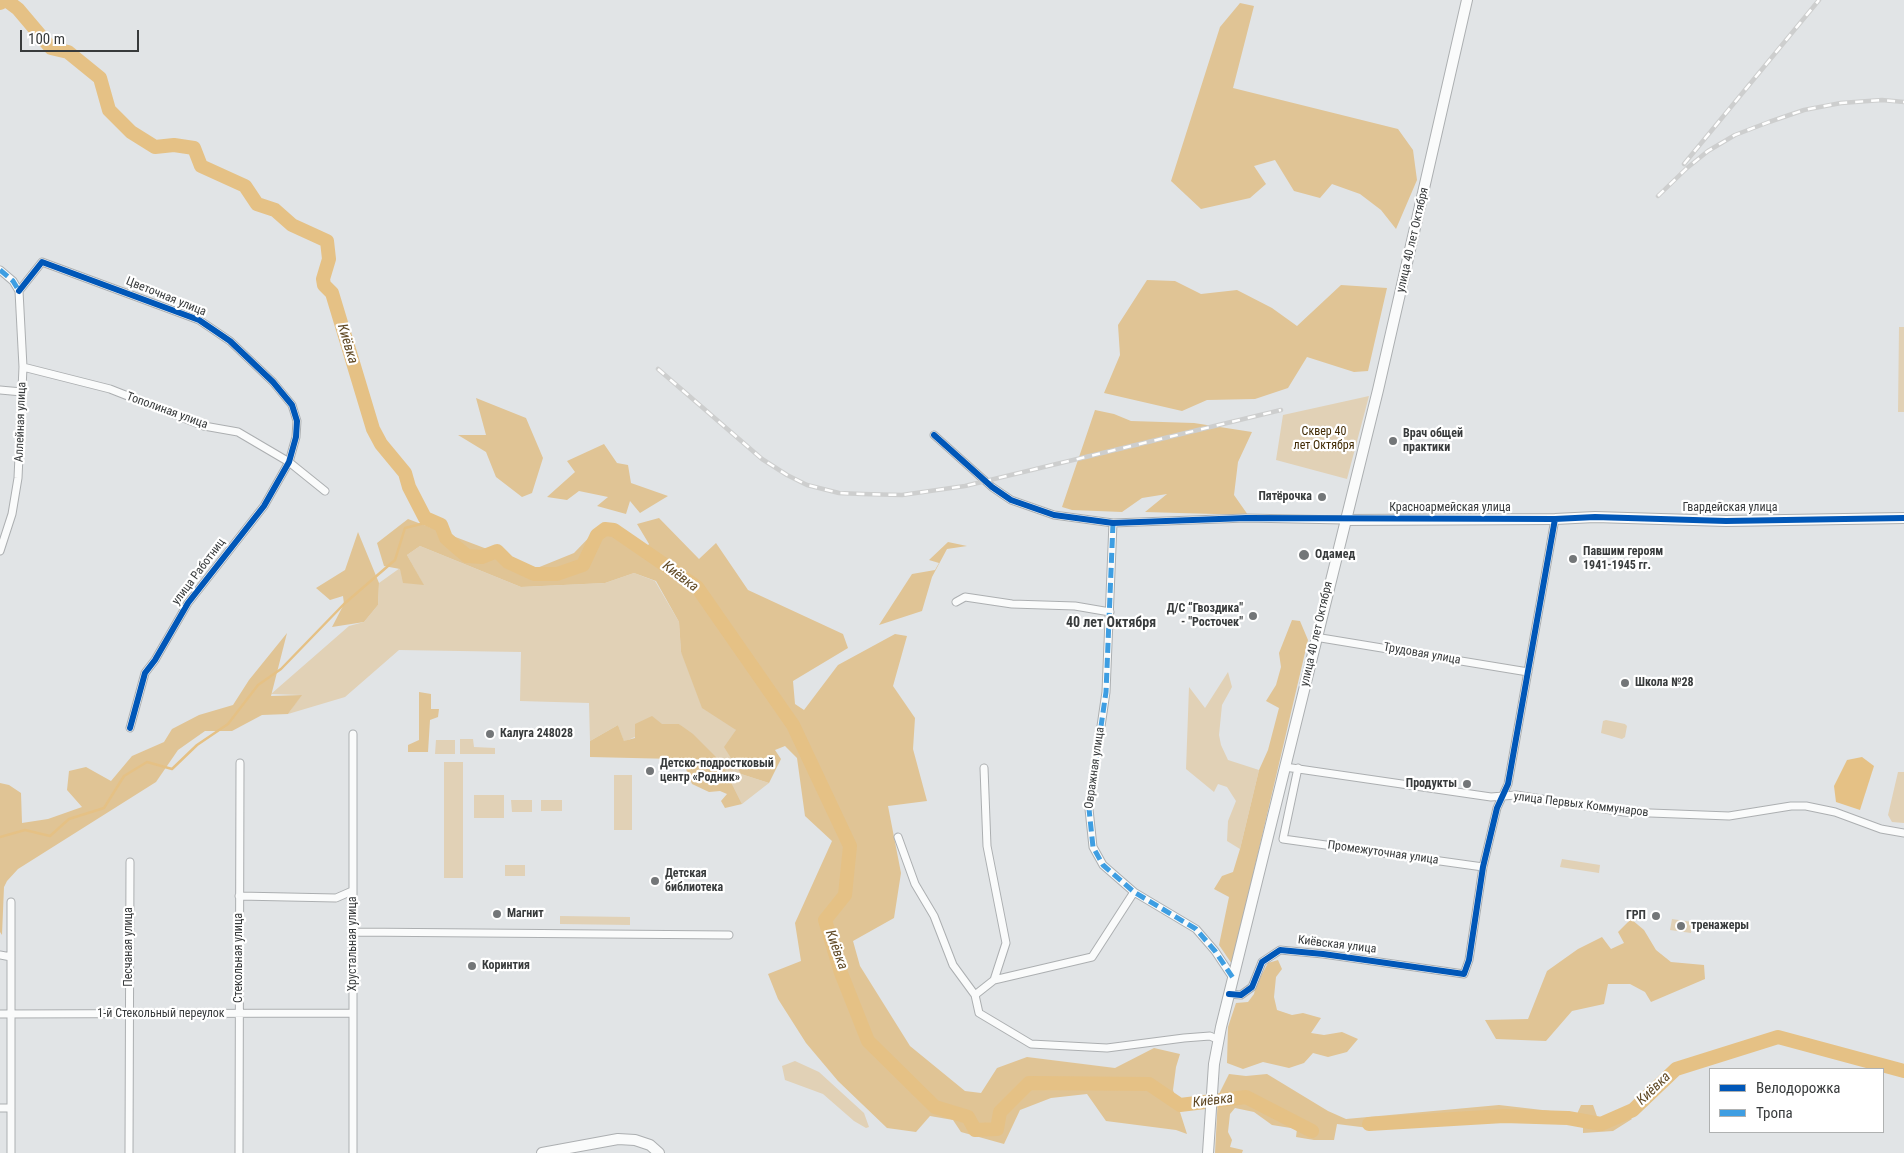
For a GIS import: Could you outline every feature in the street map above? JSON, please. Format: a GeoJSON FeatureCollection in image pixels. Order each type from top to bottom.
{"type":"FeatureCollection","features":[{"type":"Feature","properties":{"kind":"main road","name":"улица 40 лет Октября"},"geometry":{"type":"LineString","coordinates":[[1208,1153],[1213,1073],[1229,994],[1286,767],[1344,520],[1378,390],[1468,0]]}},
{"type":"Feature","properties":{"kind":"main road","name":"Гвардейская улица"},"geometry":{"type":"LineString","coordinates":[[1555,520],[1595,517],[1726,521],[1904,518]]}},
{"type":"Feature","properties":{"kind":"main road","name":"Красноармейская улица"},"geometry":{"type":"LineString","coordinates":[[1344,520],[1555,520]]}},
{"type":"Feature","properties":{"kind":"main road"},"geometry":{"type":"LineString","coordinates":[[542,1153],[618,1139],[635,1140],[650,1145],[660,1153]]}},
{"type":"Feature","properties":{"kind":"street","name":"Цветочная улица"},"geometry":{"type":"LineString","coordinates":[[19,291],[42,262],[198,320],[230,341],[274,382],[292,405],[297,421],[296,437],[289,462]]}},
{"type":"Feature","properties":{"kind":"street"},"geometry":{"type":"LineString","coordinates":[[0,270],[13,281],[19,291]]}},
{"type":"Feature","properties":{"kind":"street","name":"Аллейная улица"},"geometry":{"type":"LineString","coordinates":[[0,551],[12,514],[18,478],[23,367],[19,291]]}},
{"type":"Feature","properties":{"kind":"street","name":"Тополиная улица"},"geometry":{"type":"LineString","coordinates":[[23,367],[110,389],[204,426],[238,432],[289,462],[325,491]]}},
{"type":"Feature","properties":{"kind":"street"},"geometry":{"type":"LineString","coordinates":[[0,390],[22,392]]}},
{"type":"Feature","properties":{"kind":"street"},"geometry":{"type":"LineString","coordinates":[[934,435],[992,487],[1011,500],[1054,515],[1113,523],[1246,518],[1344,520]]}},
{"type":"Feature","properties":{"kind":"street","name":"улица Работниц"},"geometry":{"type":"LineString","coordinates":[[130,728],[145,673],[155,660],[188,603],[264,506],[289,462]]}},
{"type":"Feature","properties":{"kind":"street"},"geometry":{"type":"LineString","coordinates":[[1483,867],[1501,797],[1508,784],[1555,520]]}},
{"type":"Feature","properties":{"kind":"street","name":"Овражная улица"},"geometry":{"type":"LineString","coordinates":[[1113,523],[1106,692],[1089,809],[1093,847],[1102,865],[1134,892],[1196,929],[1215,951],[1233,978]]}},
{"type":"Feature","properties":{"kind":"street"},"geometry":{"type":"LineString","coordinates":[[956,602],[965,597],[1012,604],[1075,606],[1110,612]]}},
{"type":"Feature","properties":{"kind":"street","name":"Трудовая улица"},"geometry":{"type":"LineString","coordinates":[[1316,637],[1528,672]]}},
{"type":"Feature","properties":{"kind":"street","name":"Хрустальная улица"},"geometry":{"type":"LineString","coordinates":[[353,734],[353,1153]]}},
{"type":"Feature","properties":{"kind":"street","name":"Стекольная улица"},"geometry":{"type":"LineString","coordinates":[[239,1153],[240,763]]}},
{"type":"Feature","properties":{"kind":"street","name":"улица Первых Коммунаров"},"geometry":{"type":"LineString","coordinates":[[1286,767],[1491,797],[1516,795],[1624,812],[1729,816],[1790,806],[1806,806],[1835,812],[1881,829],[1904,833]]}},
{"type":"Feature","properties":{"kind":"street"},"geometry":{"type":"LineString","coordinates":[[984,768],[987,846],[1006,943],[994,980]]}},
{"type":"Feature","properties":{"kind":"street","name":"Промежуточная улица"},"geometry":{"type":"LineString","coordinates":[[1298,768],[1283,839],[1483,867]]}},
{"type":"Feature","properties":{"kind":"street"},"geometry":{"type":"LineString","coordinates":[[898,837],[915,884],[934,916],[953,965],[975,995],[979,1012],[1031,1044],[1107,1048],[1210,1036],[1219,1040]]}},
{"type":"Feature","properties":{"kind":"street","name":"Песчаная улица"},"geometry":{"type":"LineString","coordinates":[[129,1153],[130,862]]}},
{"type":"Feature","properties":{"kind":"street","name":"Киёвская улица"},"geometry":{"type":"LineString","coordinates":[[1229,994],[1241,996],[1252,987],[1262,962],[1280,950],[1323,954],[1464,974],[1469,960],[1483,867]]}},
{"type":"Feature","properties":{"kind":"street"},"geometry":{"type":"LineString","coordinates":[[239,896],[336,898],[352,891]]}},
{"type":"Feature","properties":{"kind":"street"},"geometry":{"type":"LineString","coordinates":[[975,995],[994,980],[1092,957],[1134,892]]}},
{"type":"Feature","properties":{"kind":"street"},"geometry":{"type":"LineString","coordinates":[[11,902],[11,1153]]}},
{"type":"Feature","properties":{"kind":"street"},"geometry":{"type":"LineString","coordinates":[[353,932],[729,935]]}},
{"type":"Feature","properties":{"kind":"street"},"geometry":{"type":"LineString","coordinates":[[0,954],[11,957]]}},
{"type":"Feature","properties":{"kind":"street","name":"1-й Стекольный переулок"},"geometry":{"type":"LineString","coordinates":[[0,1014],[353,1013]]}},
{"type":"Feature","properties":{"kind":"street"},"geometry":{"type":"LineString","coordinates":[[0,1108],[10,1108]]}},
{"type":"Feature","properties":{"kind":"green space"},"geometry":{"type":"Polygon","coordinates":[[[1899,327],[1904,327],[1904,412],[1898,412],[1899,327]]]}},
{"type":"Feature","properties":{"kind":"green space","name":"Сквер 40 лет Октября"},"geometry":{"type":"Polygon","coordinates":[[[1369,396],[1347,479],[1276,460],[1283,415],[1369,396]]]}},
{"type":"Feature","properties":{"kind":"green space"},"geometry":{"type":"Polygon","coordinates":[[[420,546],[521,587],[605,583],[634,573],[655,581],[679,622],[681,652],[736,730],[741,774],[769,783],[742,804],[721,762],[679,724],[662,724],[624,742],[618,725],[590,741],[589,703],[520,701],[521,652],[399,650],[345,697],[288,714],[301,695],[271,694],[349,626],[364,622],[378,605],[379,583],[400,568],[423,584],[407,555],[420,546]]]}},
{"type":"Feature","properties":{"kind":"green space"},"geometry":{"type":"Polygon","coordinates":[[[1228,672],[1232,687],[1222,705],[1219,735],[1221,745],[1228,760],[1259,770],[1240,849],[1227,841],[1228,821],[1236,801],[1227,787],[1218,784],[1214,792],[1186,769],[1189,687],[1205,708],[1228,672]]]}},
{"type":"Feature","properties":{"kind":"green space"},"geometry":{"type":"Polygon","coordinates":[[[1603,721],[1625,724],[1627,726],[1625,737],[1622,739],[1601,733],[1603,721]]]}},
{"type":"Feature","properties":{"kind":"green space"},"geometry":{"type":"Polygon","coordinates":[[[460,739],[473,739],[474,747],[495,748],[495,754],[460,754],[460,739]]]}},
{"type":"Feature","properties":{"kind":"green space"},"geometry":{"type":"Polygon","coordinates":[[[436,740],[455,740],[455,754],[435,754],[436,740]]]}},
{"type":"Feature","properties":{"kind":"green space"},"geometry":{"type":"Polygon","coordinates":[[[444,762],[463,762],[463,878],[444,878],[444,762]]]}},
{"type":"Feature","properties":{"kind":"green space"},"geometry":{"type":"Polygon","coordinates":[[[1898,772],[1904,772],[1904,823],[1892,822],[1888,815],[1898,772]]]}},
{"type":"Feature","properties":{"kind":"green space"},"geometry":{"type":"Polygon","coordinates":[[[614,775],[632,775],[632,830],[614,830],[614,775]]]}},
{"type":"Feature","properties":{"kind":"green space"},"geometry":{"type":"Polygon","coordinates":[[[474,795],[504,795],[504,818],[474,818],[474,795]]]}},
{"type":"Feature","properties":{"kind":"green space"},"geometry":{"type":"Polygon","coordinates":[[[511,800],[532,800],[532,812],[512,812],[511,800]]]}},
{"type":"Feature","properties":{"kind":"green space"},"geometry":{"type":"Polygon","coordinates":[[[541,800],[562,800],[562,811],[541,811],[541,800]]]}},
{"type":"Feature","properties":{"kind":"green space"},"geometry":{"type":"Polygon","coordinates":[[[1562,859],[1600,865],[1599,873],[1560,867],[1562,859]]]}},
{"type":"Feature","properties":{"kind":"green space"},"geometry":{"type":"Polygon","coordinates":[[[505,865],[525,865],[525,876],[505,876],[505,865]]]}},
{"type":"Feature","properties":{"kind":"green space"},"geometry":{"type":"Polygon","coordinates":[[[560,916],[630,917],[630,925],[560,924],[560,916]]]}},
{"type":"Feature","properties":{"kind":"green space","name":"тренажеры"},"geometry":{"type":"Polygon","coordinates":[[[1672,919],[1692,922],[1691,933],[1670,930],[1672,919]]]}},
{"type":"Feature","properties":{"kind":"green space"},"geometry":{"type":"Polygon","coordinates":[[[795,1061],[819,1072],[864,1113],[869,1127],[866,1128],[854,1121],[823,1094],[785,1080],[782,1066],[795,1061]]]}},
{"type":"Feature","properties":{"kind":"shaded area"},"geometry":{"type":"Polygon","coordinates":[[[1240,3],[1254,6],[1233,88],[1398,129],[1413,150],[1417,180],[1396,229],[1381,210],[1360,194],[1332,184],[1320,198],[1294,191],[1275,160],[1254,166],[1266,184],[1250,198],[1201,209],[1171,181],[1220,27],[1240,3]]]}},
{"type":"Feature","properties":{"kind":"shaded area"},"geometry":{"type":"Polygon","coordinates":[[[1147,280],[1175,281],[1201,294],[1237,290],[1272,308],[1297,326],[1341,285],[1387,288],[1368,371],[1354,372],[1307,357],[1288,388],[1255,399],[1207,400],[1182,411],[1104,393],[1120,355],[1118,325],[1147,280]]]}},
{"type":"Feature","properties":{"kind":"shaded area"},"geometry":{"type":"Polygon","coordinates":[[[476,398],[526,418],[543,458],[532,493],[522,497],[496,477],[486,452],[458,435],[486,435],[476,398]]]}},
{"type":"Feature","properties":{"kind":"shaded area"},"geometry":{"type":"Polygon","coordinates":[[[1095,410],[1114,414],[1131,421],[1194,423],[1252,432],[1238,462],[1234,495],[1248,515],[1145,512],[1167,494],[1142,498],[1122,512],[1072,510],[1062,507],[1095,410]]]}},
{"type":"Feature","properties":{"kind":"shaded area"},"geometry":{"type":"Polygon","coordinates":[[[604,444],[617,463],[628,465],[631,483],[668,496],[640,513],[630,501],[626,514],[597,506],[608,497],[579,491],[567,500],[547,497],[575,472],[567,461],[604,444]]]}},
{"type":"Feature","properties":{"kind":"shaded area"},"geometry":{"type":"Polygon","coordinates":[[[659,518],[699,559],[716,543],[748,590],[843,634],[848,648],[793,681],[795,704],[804,710],[838,665],[895,634],[907,636],[893,686],[915,718],[913,749],[927,801],[888,806],[901,873],[894,918],[853,941],[860,966],[910,1046],[965,1091],[981,1093],[997,1068],[1027,1057],[1115,1068],[1154,1048],[1180,1054],[1173,1090],[1187,1134],[1176,1130],[1106,1121],[1087,1094],[1051,1098],[1020,1110],[1004,1144],[961,1132],[953,1120],[930,1116],[916,1132],[887,1128],[838,1081],[806,1043],[778,999],[768,974],[801,961],[795,923],[832,841],[805,816],[797,758],[785,746],[775,750],[781,759],[769,783],[741,774],[724,747],[736,730],[702,708],[681,652],[679,622],[656,581],[634,573],[605,583],[521,587],[420,546],[407,555],[424,585],[403,583],[400,569],[384,566],[377,543],[408,519],[537,568],[574,553],[600,526],[644,550],[649,544],[637,524],[659,518]]]}},
{"type":"Feature","properties":{"kind":"shaded area"},"geometry":{"type":"Polygon","coordinates":[[[358,532],[379,583],[378,605],[364,622],[332,627],[344,604],[343,596],[330,600],[316,588],[345,570],[358,532]]]}},
{"type":"Feature","properties":{"kind":"shaded area"},"geometry":{"type":"Polygon","coordinates":[[[948,542],[967,546],[947,549],[932,577],[922,611],[879,625],[912,574],[935,570],[939,563],[929,560],[948,542]]]}},
{"type":"Feature","properties":{"kind":"shaded area"},"geometry":{"type":"Polygon","coordinates":[[[1292,620],[1300,621],[1308,640],[1232,964],[1219,945],[1229,897],[1214,889],[1222,876],[1233,872],[1240,849],[1259,770],[1268,750],[1279,708],[1266,701],[1276,685],[1281,667],[1279,653],[1292,620]]]}},
{"type":"Feature","properties":{"kind":"shaded area"},"geometry":{"type":"Polygon","coordinates":[[[287,633],[271,696],[302,695],[288,714],[262,715],[232,731],[205,731],[178,750],[156,782],[18,869],[4,887],[2,935],[0,932],[0,783],[9,785],[21,793],[22,823],[48,819],[82,807],[67,790],[69,771],[86,767],[111,781],[132,756],[164,742],[172,729],[199,715],[233,705],[249,680],[287,633]]]}},
{"type":"Feature","properties":{"kind":"shaded area"},"geometry":{"type":"Polygon","coordinates":[[[419,692],[431,694],[431,709],[439,709],[438,717],[430,720],[428,752],[408,752],[408,745],[419,740],[419,692]]]}},
{"type":"Feature","properties":{"kind":"shaded area"},"geometry":{"type":"Polygon","coordinates":[[[652,716],[662,724],[679,724],[693,734],[721,762],[742,804],[725,808],[721,801],[727,794],[720,791],[709,792],[692,784],[686,769],[675,759],[590,757],[590,741],[618,725],[624,741],[635,738],[635,724],[652,716]]]}},
{"type":"Feature","properties":{"kind":"shaded area"},"geometry":{"type":"Polygon","coordinates":[[[1862,757],[1874,766],[1860,810],[1836,802],[1834,786],[1847,760],[1862,757]]]}},
{"type":"Feature","properties":{"kind":"shaded area"},"geometry":{"type":"Polygon","coordinates":[[[1631,919],[1644,930],[1656,950],[1671,962],[1704,965],[1705,979],[1651,1002],[1645,992],[1630,984],[1608,984],[1604,1004],[1572,1011],[1546,1041],[1496,1039],[1485,1020],[1528,1019],[1547,971],[1578,949],[1602,937],[1611,949],[1624,943],[1618,932],[1631,919]]]}},
{"type":"Feature","properties":{"kind":"shaded area"},"geometry":{"type":"Polygon","coordinates":[[[1278,960],[1282,969],[1276,977],[1274,997],[1277,1010],[1292,1015],[1303,1013],[1321,1018],[1311,1033],[1324,1035],[1342,1032],[1358,1039],[1347,1052],[1328,1057],[1313,1053],[1304,1063],[1289,1068],[1263,1062],[1243,1069],[1227,1063],[1228,1027],[1236,1003],[1248,1002],[1254,994],[1256,985],[1268,963],[1278,960]]]}},
{"type":"Feature","properties":{"kind":"shaded area"},"geometry":{"type":"Polygon","coordinates":[[[1229,1074],[1246,1076],[1267,1074],[1328,1111],[1346,1119],[1499,1105],[1577,1114],[1581,1105],[1593,1105],[1598,1119],[1622,1110],[1632,1119],[1613,1131],[1583,1133],[1583,1125],[1504,1122],[1377,1129],[1337,1124],[1334,1140],[1314,1140],[1296,1137],[1297,1129],[1272,1125],[1254,1112],[1235,1108],[1230,1114],[1228,1132],[1232,1140],[1230,1147],[1243,1150],[1242,1153],[1215,1153],[1218,1096],[1229,1074]]]}},
{"type":"Feature","properties":{"kind":"waterway","name":"Киёвка"},"geometry":{"type":"LineString","coordinates":[[0,3],[6,0],[18,9],[51,48],[68,52],[100,78],[109,110],[131,132],[155,147],[174,145],[194,148],[201,166],[245,186],[257,204],[275,210],[292,225],[327,241],[329,259],[323,279],[324,285],[332,293],[373,429],[381,444],[405,473],[409,487],[425,518],[441,525],[446,538],[455,546],[467,556],[482,557],[497,551],[508,562],[534,574],[557,574],[583,565],[597,535],[605,529],[614,530],[697,587],[793,725],[850,846],[845,895],[825,920],[841,973],[868,1041],[935,1107],[968,1117],[975,1130],[997,1129],[1000,1112],[1029,1083],[1149,1084],[1180,1105],[1246,1097],[1312,1131]]}},
{"type":"Feature","properties":{"kind":"waterway"},"geometry":{"type":"LineString","coordinates":[[0,837],[25,830],[50,836],[69,819],[104,808],[124,776],[147,762],[172,769],[197,745],[228,724],[258,685],[281,669],[344,604],[395,560],[405,528],[429,522]]}},
{"type":"Feature","properties":{"kind":"waterway","name":"Киёвка"},"geometry":{"type":"LineString","coordinates":[[1369,1124],[1504,1116],[1568,1118],[1601,1124],[1633,1110],[1676,1069],[1778,1037],[1904,1071]]}},
{"type":"Feature","properties":{"kind":"railway"},"geometry":{"type":"LineString","coordinates":[[1684,164],[1819,0]]}},
{"type":"Feature","properties":{"kind":"railway"},"geometry":{"type":"LineString","coordinates":[[1658,196],[1708,151],[1735,135],[1769,122],[1804,110],[1841,103],[1882,100],[1904,102]]}},
{"type":"Feature","properties":{"kind":"railway"},"geometry":{"type":"LineString","coordinates":[[658,369],[762,459],[807,485],[839,493],[902,495],[965,486],[1281,410]]}},
{"type":"Feature","properties":{"kind":"marked path"},"geometry":{"type":"LineString","coordinates":[[0,270],[13,281],[19,291]]}},
{"type":"Feature","properties":{"kind":"marked path"},"geometry":{"type":"LineString","coordinates":[[1113,523],[1106,692],[1089,809],[1093,847],[1103,865],[1134,892],[1196,929],[1215,951],[1233,978]]}},
{"type":"Feature","properties":{"kind":"cycle path"},"geometry":{"type":"LineString","coordinates":[[19,291],[42,262],[199,320],[230,341],[273,382],[292,405],[297,421],[296,437],[289,462],[264,506],[188,603],[155,660],[145,673],[130,728]]}},
{"type":"Feature","properties":{"kind":"cycle path"},"geometry":{"type":"LineString","coordinates":[[934,435],[992,487],[1011,500],[1054,515],[1113,523],[1246,518],[1555,519],[1595,517],[1726,521],[1904,518]]}},
{"type":"Feature","properties":{"kind":"cycle path"},"geometry":{"type":"LineString","coordinates":[[1229,994],[1241,995],[1252,987],[1262,962],[1280,950],[1323,954],[1464,974],[1469,960],[1483,867],[1497,808],[1508,784],[1555,519]]}},
{"type":"Feature","properties":{"kind":"place","name":"Врач общей практики"},"geometry":{"type":"Point","coordinates":[1393,441]}},
{"type":"Feature","properties":{"kind":"place","name":"Пятёрочка"},"geometry":{"type":"Point","coordinates":[1322,497]}},
{"type":"Feature","properties":{"kind":"place","name":"Одамед"},"geometry":{"type":"Point","coordinates":[1304,555]}},
{"type":"Feature","properties":{"kind":"place","name":"Павшим героям 1941-1945 гг."},"geometry":{"type":"Point","coordinates":[1573,559]}},
{"type":"Feature","properties":{"kind":"place","name":"Д/С “Гвоздика\" - \"Росточек\""},"geometry":{"type":"Point","coordinates":[1253,616]}},
{"type":"Feature","properties":{"kind":"place","name":"Школа №28"},"geometry":{"type":"Point","coordinates":[1625,683]}},
{"type":"Feature","properties":{"kind":"place","name":"Калуга 248028"},"geometry":{"type":"Point","coordinates":[490,734]}},
{"type":"Feature","properties":{"kind":"place","name":"Детско-подростковый центр «Родник»"},"geometry":{"type":"Point","coordinates":[650,771]}},
{"type":"Feature","properties":{"kind":"place","name":"Продукты"},"geometry":{"type":"Point","coordinates":[1467,784]}},
{"type":"Feature","properties":{"kind":"place","name":"Детская библиотека"},"geometry":{"type":"Point","coordinates":[655,881]}},
{"type":"Feature","properties":{"kind":"place","name":"Магнит"},"geometry":{"type":"Point","coordinates":[497,914]}},
{"type":"Feature","properties":{"kind":"place","name":"ГРП"},"geometry":{"type":"Point","coordinates":[1656,916]}},
{"type":"Feature","properties":{"kind":"place","name":"тренажеры"},"geometry":{"type":"Point","coordinates":[1681,926]}},
{"type":"Feature","properties":{"kind":"place","name":"Коринтия"},"geometry":{"type":"Point","coordinates":[472,966]}},
{"type":"Feature","properties":{"kind":"district","name":"40 лет Октября"},"geometry":{"type":"Point","coordinates":[1111,623]}}]}
